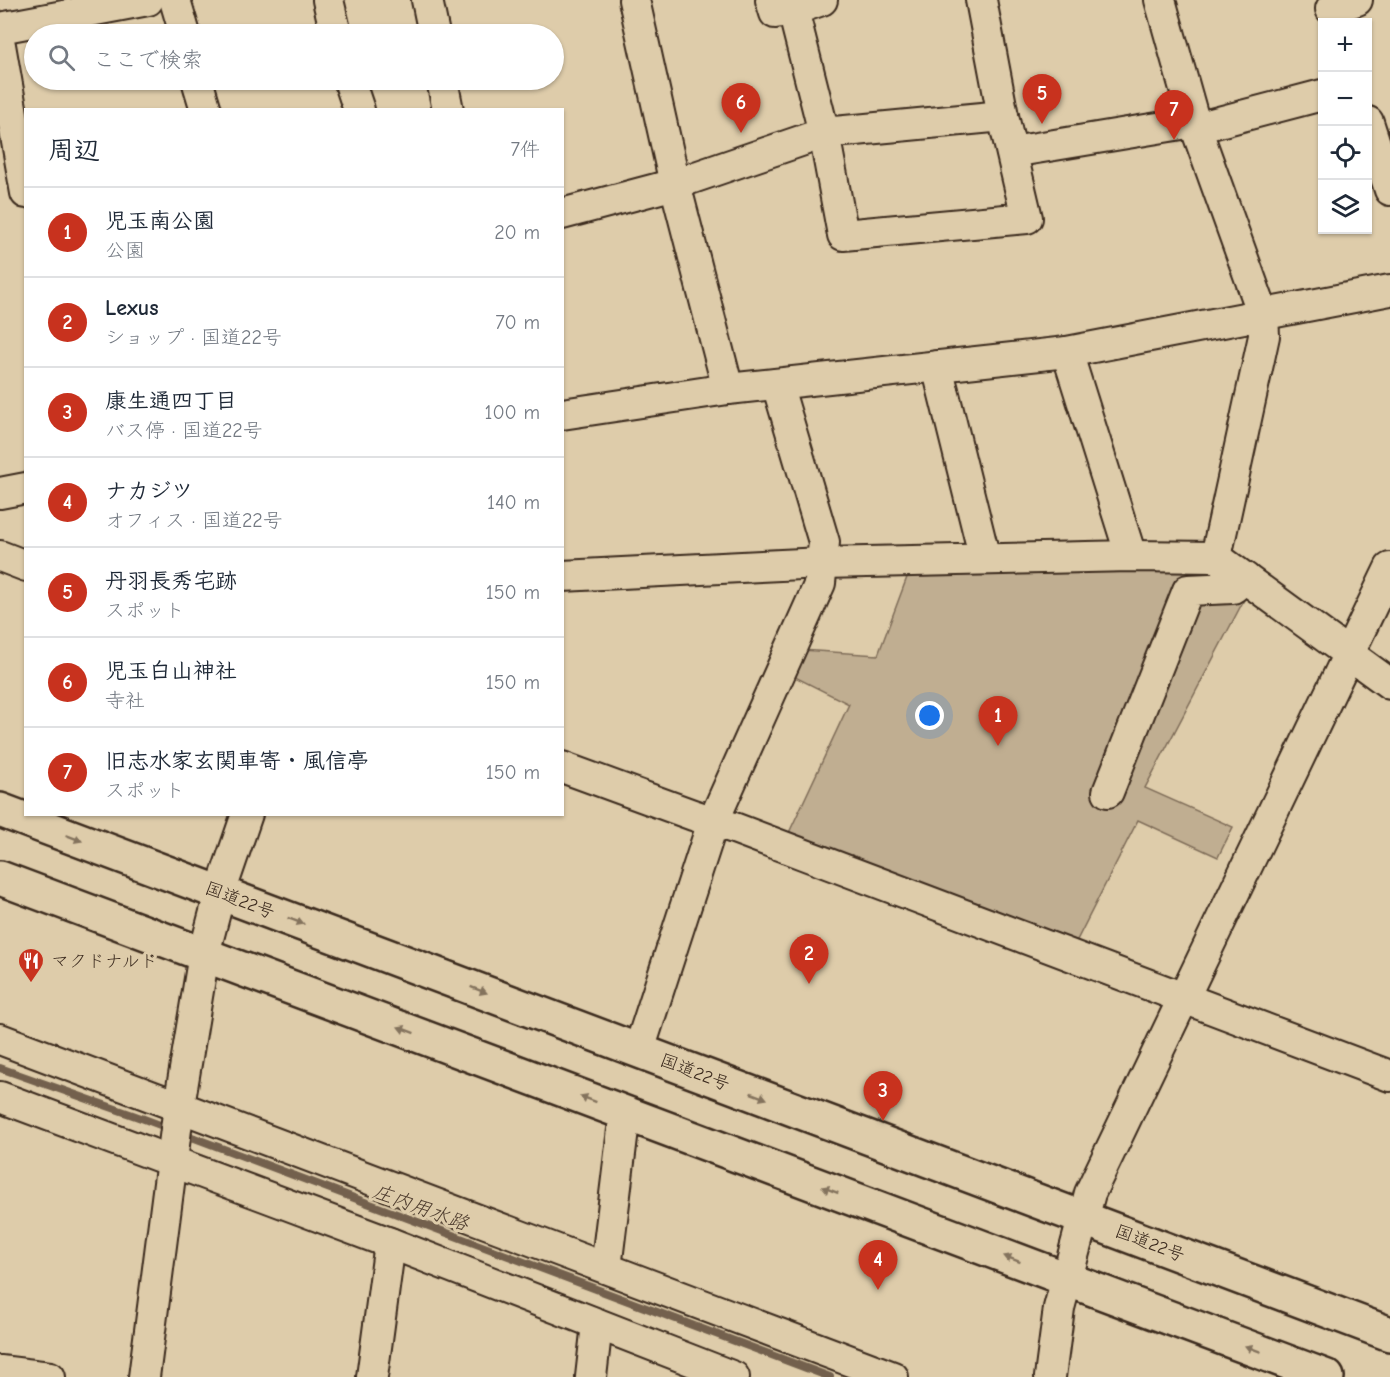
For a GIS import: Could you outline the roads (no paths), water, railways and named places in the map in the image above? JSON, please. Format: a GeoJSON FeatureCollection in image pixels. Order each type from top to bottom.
{"type":"FeatureCollection","features":[{"type":"Feature","properties":{"kind":"highway","name":"国道22号"},"geometry":{"type":"LineString","coordinates":[[0,810],[1390,1334]]}},
{"type":"Feature","properties":{"kind":"highway"},"geometry":{"type":"LineString","coordinates":[[0,878],[1327,1377]]}},
{"type":"Feature","properties":{"kind":"street"},"geometry":{"type":"LineString","coordinates":[[0,28],[54,9],[148,0]]}},
{"type":"Feature","properties":{"kind":"street"},"geometry":{"type":"LineString","coordinates":[[175,0],[182,24]]}},
{"type":"Feature","properties":{"kind":"street"},"geometry":{"type":"LineString","coordinates":[[328,0],[334,24]]}},
{"type":"Feature","properties":{"kind":"street"},"geometry":{"type":"LineString","coordinates":[[427,0],[432,24]]}},
{"type":"Feature","properties":{"kind":"street"},"geometry":{"type":"LineString","coordinates":[[634,0],[675,184],[728,389]]}},
{"type":"Feature","properties":{"kind":"street"},"geometry":{"type":"LineString","coordinates":[[822,0],[782,5],[824,133],[843,235],[1027,218],[1003,116],[981,0]]}},
{"type":"Feature","properties":{"kind":"street"},"geometry":{"type":"LineString","coordinates":[[1160,0],[1195,125],[1263,314],[1263,336],[1216,557]]}},
{"type":"Feature","properties":{"kind":"street"},"geometry":{"type":"LineString","coordinates":[[0,45],[24,182]]}},
{"type":"Feature","properties":{"kind":"street"},"geometry":{"type":"LineString","coordinates":[[200,90],[205,108]]}},
{"type":"Feature","properties":{"kind":"street"},"geometry":{"type":"LineString","coordinates":[[352,90],[358,108]]}},
{"type":"Feature","properties":{"kind":"street"},"geometry":{"type":"LineString","coordinates":[[444,90],[448,108]]}},
{"type":"Feature","properties":{"kind":"street"},"geometry":{"type":"LineString","coordinates":[[1012,152],[1195,125],[1318,96]]}},
{"type":"Feature","properties":{"kind":"street"},"geometry":{"type":"LineString","coordinates":[[564,213],[675,184],[824,133],[1003,116]]}},
{"type":"Feature","properties":{"kind":"street"},"geometry":{"type":"LineString","coordinates":[[1369,126],[1390,190]]}},
{"type":"Feature","properties":{"kind":"street"},"geometry":{"type":"LineString","coordinates":[[564,414],[728,389],[1067,352],[1390,290]]}},
{"type":"Feature","properties":{"kind":"street"},"geometry":{"type":"LineString","coordinates":[[1067,352],[1131,556]]}},
{"type":"Feature","properties":{"kind":"street"},"geometry":{"type":"LineString","coordinates":[[937,366],[985,559]]}},
{"type":"Feature","properties":{"kind":"street"},"geometry":{"type":"LineString","coordinates":[[639,1050],[713,822],[820,583],[824,543],[777,384]]}},
{"type":"Feature","properties":{"kind":"street"},"geometry":{"type":"LineString","coordinates":[[0,493],[24,488]]}},
{"type":"Feature","properties":{"kind":"street"},"geometry":{"type":"LineString","coordinates":[[0,556],[24,565]]}},
{"type":"Feature","properties":{"kind":"street"},"geometry":{"type":"LineString","coordinates":[[564,576],[822,563],[1131,556],[1216,557],[1348,656],[1390,684]]}},
{"type":"Feature","properties":{"kind":"street"},"geometry":{"type":"LineString","coordinates":[[1050,1377],[1059,1308],[1090,1193],[1390,568]]}},
{"type":"Feature","properties":{"kind":"street"},"geometry":{"type":"LineString","coordinates":[[1108,792],[1188,590],[1233,588],[1245,578]]}},
{"type":"Feature","properties":{"kind":"street"},"geometry":{"type":"LineString","coordinates":[[564,767],[734,828],[1390,1076]]}},
{"type":"Feature","properties":{"kind":"street"},"geometry":{"type":"LineString","coordinates":[[144,1377],[178,1113],[204,954],[220,893],[246,816]]}},
{"type":"Feature","properties":{"kind":"street"},"geometry":{"type":"LineString","coordinates":[[0,1039],[178,1113],[606,1269],[893,1377]]}},
{"type":"Feature","properties":{"kind":"street"},"geometry":{"type":"LineString","coordinates":[[0,1097],[172,1156],[734,1377]]}},
{"type":"Feature","properties":{"kind":"street"},"geometry":{"type":"LineString","coordinates":[[606,1269],[625,1113]]}},
{"type":"Feature","properties":{"kind":"street"},"geometry":{"type":"LineString","coordinates":[[372,1377],[390,1243]]}},
{"type":"Feature","properties":{"kind":"street"},"geometry":{"type":"LineString","coordinates":[[591,1377],[597,1324]]}},
{"type":"Feature","properties":{"kind":"street"},"geometry":{"type":"LineString","coordinates":[[0,1371],[50,1377]]}},
{"type":"Feature","properties":{"kind":"waterway","name":"庄内用水路"},"geometry":{"type":"LineString","coordinates":[[0,1068],[144,1119],[830,1377]]}},
{"type":"Feature","properties":{"kind":"place","name":"丹羽長秀宅跡"},"geometry":{"type":"Point","coordinates":[1042,124]}},
{"type":"Feature","properties":{"kind":"place","name":"児玉白山神社"},"geometry":{"type":"Point","coordinates":[741,133]}},
{"type":"Feature","properties":{"kind":"place","name":"旧志水家玄関車寄・風信亭"},"geometry":{"type":"Point","coordinates":[1174,140]}},
{"type":"Feature","properties":{"kind":"place","name":"児玉南公園"},"geometry":{"type":"Point","coordinates":[998,746]}},
{"type":"Feature","properties":{"kind":"place","name":"マクドナルド"},"geometry":{"type":"Point","coordinates":[31,984]}},
{"type":"Feature","properties":{"kind":"place","name":"Lexus"},"geometry":{"type":"Point","coordinates":[809,984]}},
{"type":"Feature","properties":{"kind":"place","name":"康生通四丁目"},"geometry":{"type":"Point","coordinates":[883,1121]}},
{"type":"Feature","properties":{"kind":"place","name":"ナカジツ"},"geometry":{"type":"Point","coordinates":[878,1290]}}]}
